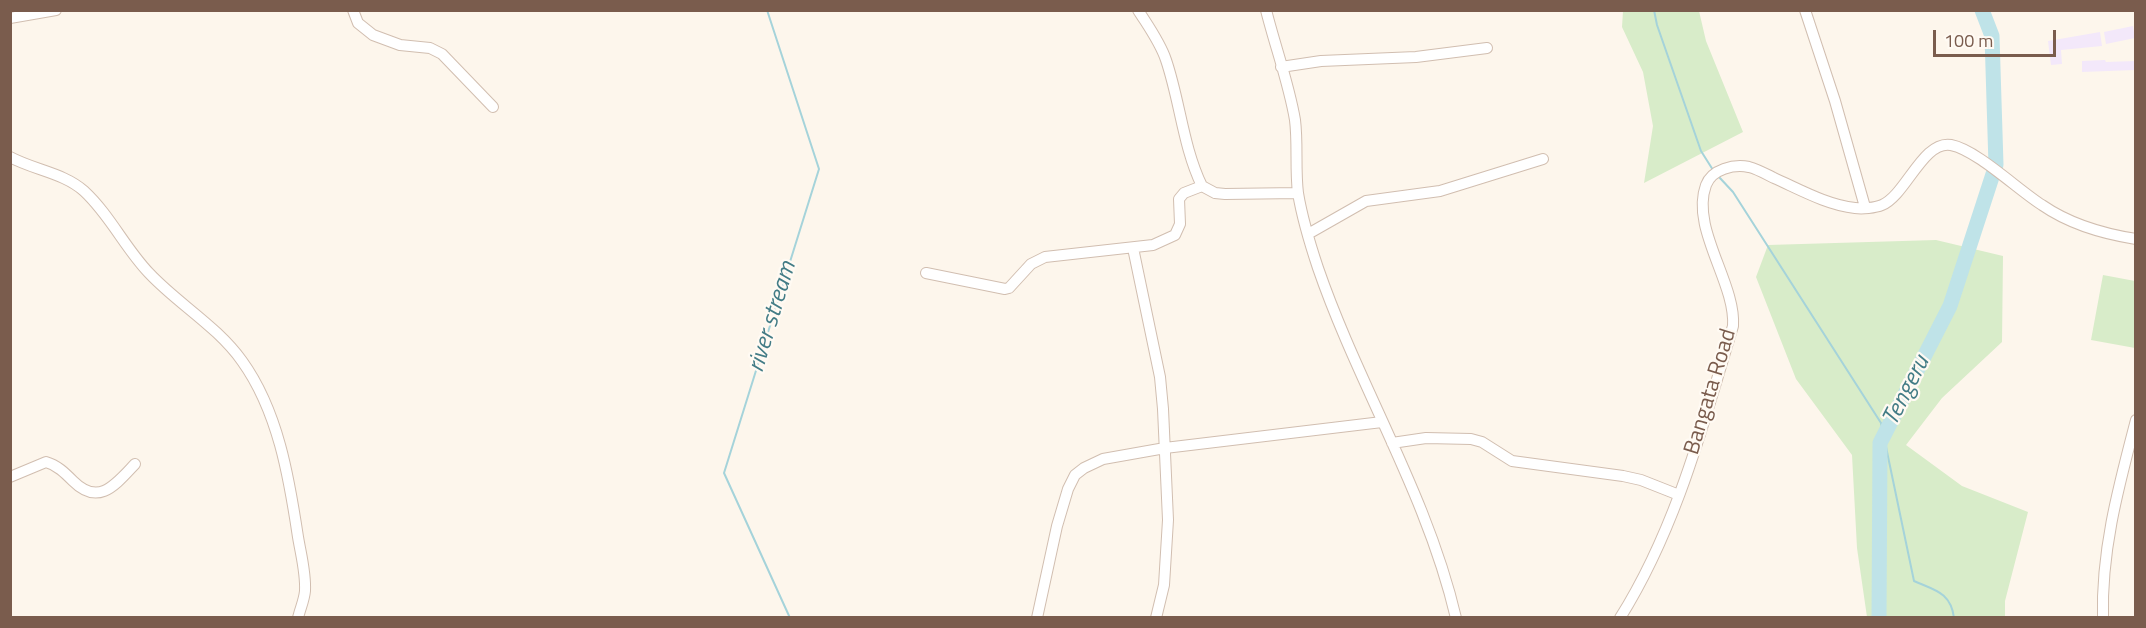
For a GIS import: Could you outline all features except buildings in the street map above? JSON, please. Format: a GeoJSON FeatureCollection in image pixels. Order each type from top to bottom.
{"type":"FeatureCollection","features":[{"type":"Feature","properties":{"kind":"street"},"geometry":{"type":"LineString","coordinates":[[10,18],[56,10]]}},
{"type":"Feature","properties":{"kind":"street"},"geometry":{"type":"LineString","coordinates":[[353,10],[358,23],[373,35],[400,45],[430,48],[442,54],[493,107]]}},
{"type":"Feature","properties":{"kind":"street"},"geometry":{"type":"LineString","coordinates":[[1138,10],[1158,42],[1166,60],[1187,142],[1202,186],[1207,190],[1225,194],[1298,193]]}},
{"type":"Feature","properties":{"kind":"street"},"geometry":{"type":"LineString","coordinates":[[1266,10],[1294,118],[1298,193],[1317,264],[1338,320],[1382,422],[1408,474],[1441,559],[1456,618]]}},
{"type":"Feature","properties":{"kind":"street"},"geometry":{"type":"LineString","coordinates":[[1805,10],[1835,101],[1865,207]]}},
{"type":"Feature","properties":{"kind":"street"},"geometry":{"type":"LineString","coordinates":[[1281,67],[1321,61],[1416,57],[1487,48]]}},
{"type":"Feature","properties":{"kind":"street","name":"Bangata Road"},"geometry":{"type":"LineString","coordinates":[[1620,618],[1641,585],[1679,495],[1733,326],[1734,316],[1731,304],[1715,258],[1704,215],[1703,200],[1707,183],[1715,173],[1733,167],[1749,167],[1839,205],[1856,208],[1879,207],[1905,184],[1933,149],[1945,144],[1953,145],[1988,165],[2051,210],[2082,224],[2136,239]]}},
{"type":"Feature","properties":{"kind":"street"},"geometry":{"type":"LineString","coordinates":[[10,157],[62,178],[85,191],[112,223],[148,273],[221,338],[243,362],[268,405],[291,492],[305,579],[303,601],[298,618]]}},
{"type":"Feature","properties":{"kind":"street"},"geometry":{"type":"LineString","coordinates":[[1308,234],[1366,201],[1440,191],[1542,159]]}},
{"type":"Feature","properties":{"kind":"street"},"geometry":{"type":"LineString","coordinates":[[926,273],[1005,289],[1009,288],[1031,264],[1045,257],[1153,245],[1175,235],[1180,224],[1179,199],[1184,193],[1202,186]]}},
{"type":"Feature","properties":{"kind":"street"},"geometry":{"type":"LineString","coordinates":[[1133,248],[1160,377],[1165,448],[1168,520],[1164,585],[1156,618]]}},
{"type":"Feature","properties":{"kind":"street"},"geometry":{"type":"LineString","coordinates":[[2103,618],[2103,583],[2109,533],[2136,420]]}},
{"type":"Feature","properties":{"kind":"street"},"geometry":{"type":"LineString","coordinates":[[1037,618],[1057,526],[1068,489],[1076,475],[1084,468],[1103,459],[1165,448],[1382,422]]}},
{"type":"Feature","properties":{"kind":"street"},"geometry":{"type":"LineString","coordinates":[[1392,443],[1426,438],[1471,439],[1482,442],[1512,461],[1623,476],[1641,480],[1679,495]]}},
{"type":"Feature","properties":{"kind":"street"},"geometry":{"type":"LineString","coordinates":[[10,477],[46,462],[54,465],[86,492],[94,494],[113,486],[135,464]]}},
{"type":"Feature","properties":{"kind":"shaded area"},"geometry":{"type":"Polygon","coordinates":[[[2133,26],[2135,38],[2106,44],[2104,32],[2133,26]]]}},
{"type":"Feature","properties":{"kind":"shaded area"},"geometry":{"type":"Polygon","coordinates":[[[2100,32],[2102,46],[2061,50],[2062,64],[2051,65],[2048,41],[2100,32]]]}},
{"type":"Feature","properties":{"kind":"shaded area"},"geometry":{"type":"Polygon","coordinates":[[[2105,60],[2106,62],[2135,61],[2135,70],[2082,72],[2082,61],[2105,60]]]}},
{"type":"Feature","properties":{"kind":"green space"},"geometry":{"type":"Polygon","coordinates":[[[1623,11],[1699,11],[1706,41],[1743,132],[1644,183],[1653,126],[1643,72],[1622,27],[1623,11]]]}},
{"type":"Feature","properties":{"kind":"green space"},"geometry":{"type":"Polygon","coordinates":[[[1936,240],[2003,256],[2002,342],[1942,398],[1906,445],[1962,486],[2028,512],[2005,601],[2005,617],[1867,617],[1857,548],[1852,455],[1796,379],[1756,277],[1768,245],[1936,240]]]}},
{"type":"Feature","properties":{"kind":"green space"},"geometry":{"type":"Polygon","coordinates":[[[2103,275],[2135,281],[2135,348],[2091,340],[2103,275]]]}},
{"type":"Feature","properties":{"kind":"waterway","name":"river stream"},"geometry":{"type":"LineString","coordinates":[[767,10],[819,169],[724,473],[790,618]]}},
{"type":"Feature","properties":{"kind":"waterway"},"geometry":{"type":"LineString","coordinates":[[1654,10],[1657,25],[1701,151],[1713,170]]}},
{"type":"Feature","properties":{"kind":"waterway","name":"Tengeru"},"geometry":{"type":"LineString","coordinates":[[1982,10],[1992,36],[1996,165]]}},
{"type":"Feature","properties":{"kind":"waterway","name":"Tengeru"},"geometry":{"type":"LineString","coordinates":[[1879,618],[1880,443],[1950,306],[1993,174]]}},
{"type":"Feature","properties":{"kind":"waterway"},"geometry":{"type":"LineString","coordinates":[[1719,177],[1733,192],[1881,423],[1914,581],[1945,597],[1954,618]]}}]}
